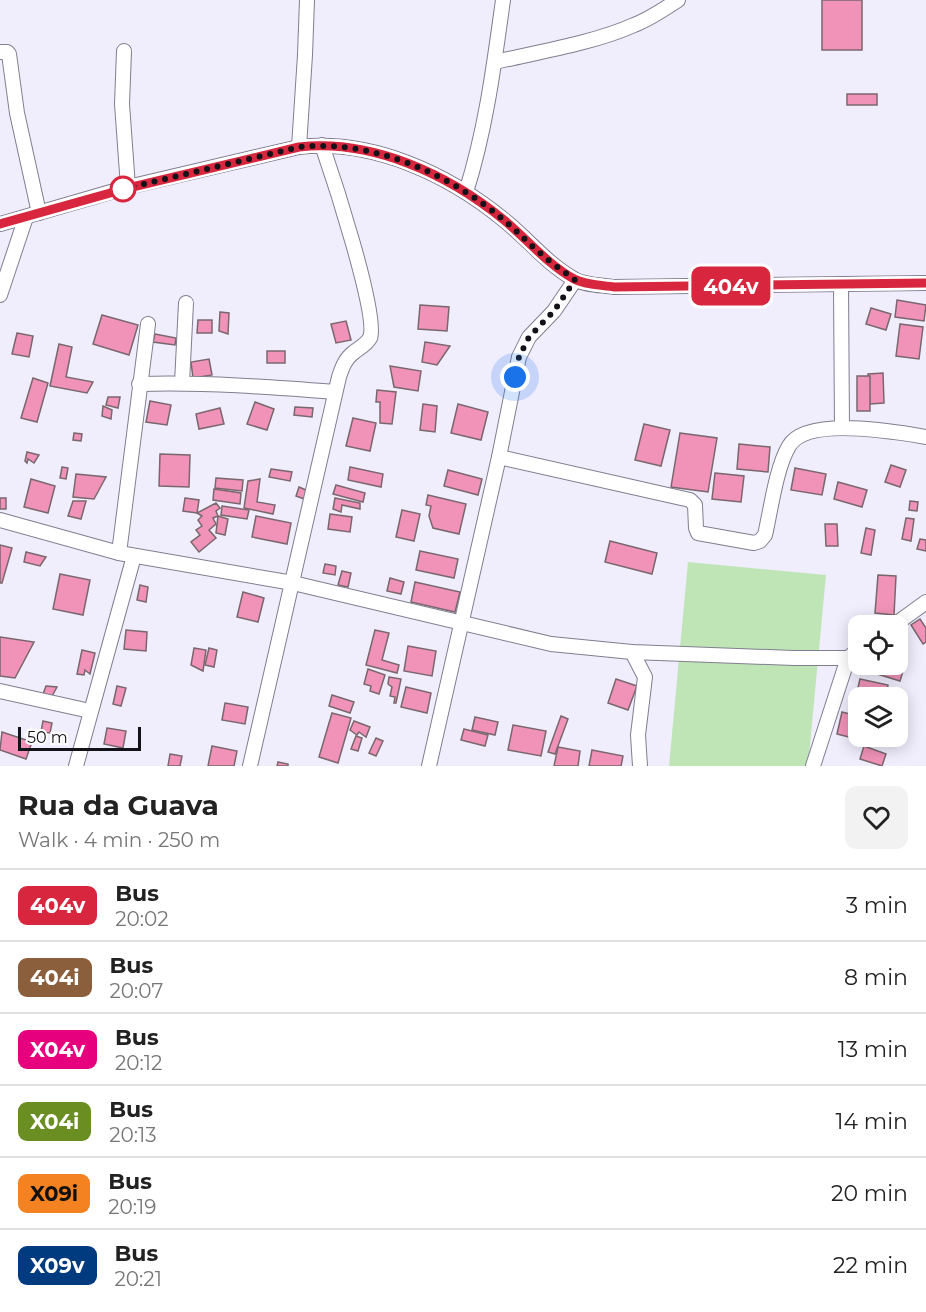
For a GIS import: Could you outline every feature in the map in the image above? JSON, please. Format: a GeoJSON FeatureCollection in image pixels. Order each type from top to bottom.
{"type":"FeatureCollection","features":[{"type":"Feature","properties":{"kind":"street"},"geometry":{"type":"LineString","coordinates":[[299,147],[307,0]]}},
{"type":"Feature","properties":{"kind":"street"},"geometry":{"type":"LineString","coordinates":[[466,192],[481,140],[503,0]]}},
{"type":"Feature","properties":{"kind":"street"},"geometry":{"type":"LineString","coordinates":[[495,62],[633,26],[678,0]]}},
{"type":"Feature","properties":{"kind":"street"},"geometry":{"type":"LineString","coordinates":[[124,51],[123,104],[128,188]]}},
{"type":"Feature","properties":{"kind":"street"},"geometry":{"type":"LineString","coordinates":[[0,52],[9,54],[32,215],[0,295]]}},
{"type":"Feature","properties":{"kind":"street"},"geometry":{"type":"LineString","coordinates":[[250,766],[335,392],[344,363],[351,354],[366,344],[372,330],[350,234],[322,144]]}},
{"type":"Feature","properties":{"kind":"street"},"geometry":{"type":"LineString","coordinates":[[0,224],[128,188],[299,147],[322,144],[375,153],[405,162],[466,192],[505,220],[539,253],[575,280],[614,287],[926,283]]}},
{"type":"Feature","properties":{"kind":"street"},"geometry":{"type":"LineString","coordinates":[[429,766],[499,457],[519,357],[529,337],[554,311],[575,280]]}},
{"type":"Feature","properties":{"kind":"street"},"geometry":{"type":"LineString","coordinates":[[841,285],[842,428]]}},
{"type":"Feature","properties":{"kind":"street"},"geometry":{"type":"LineString","coordinates":[[182,382],[186,303]]}},
{"type":"Feature","properties":{"kind":"street"},"geometry":{"type":"LineString","coordinates":[[119,554],[148,324]]}},
{"type":"Feature","properties":{"kind":"street"},"geometry":{"type":"LineString","coordinates":[[139,384],[182,382],[238,384],[335,392]]}},
{"type":"Feature","properties":{"kind":"street"},"geometry":{"type":"LineString","coordinates":[[499,457],[690,500],[695,505],[698,533],[754,543],[760,541],[765,535],[782,462],[789,444],[798,436],[819,430],[842,428],[926,437]]}},
{"type":"Feature","properties":{"kind":"street"},"geometry":{"type":"LineString","coordinates":[[0,520],[119,554],[293,583],[551,644],[632,652],[848,654]]}},
{"type":"Feature","properties":{"kind":"street"},"geometry":{"type":"LineString","coordinates":[[76,766],[134,556]]}},
{"type":"Feature","properties":{"kind":"street"},"geometry":{"type":"LineString","coordinates":[[908,615],[926,602]]}},
{"type":"Feature","properties":{"kind":"street"},"geometry":{"type":"LineString","coordinates":[[632,652],[645,676],[638,735],[640,766]]}},
{"type":"Feature","properties":{"kind":"street"},"geometry":{"type":"LineString","coordinates":[[813,766],[848,668]]}},
{"type":"Feature","properties":{"kind":"street"},"geometry":{"type":"LineString","coordinates":[[0,691],[90,711]]}},
{"type":"Feature","properties":{"kind":"green space"},"geometry":{"type":"Polygon","coordinates":[[[688,562],[826,575],[808,766],[669,766],[688,562]]]}},
{"type":"Feature","properties":{"kind":"building"},"geometry":{"type":"Polygon","coordinates":[[[822,0],[862,0],[862,50],[822,50],[822,0]]]}},
{"type":"Feature","properties":{"kind":"building"},"geometry":{"type":"Polygon","coordinates":[[[847,94],[877,94],[877,105],[847,105],[847,94]]]}},
{"type":"Feature","properties":{"kind":"building"},"geometry":{"type":"Polygon","coordinates":[[[897,300],[926,305],[924,321],[895,317],[897,300]]]}},
{"type":"Feature","properties":{"kind":"building"},"geometry":{"type":"Polygon","coordinates":[[[420,305],[449,307],[447,331],[418,329],[420,305]]]}},
{"type":"Feature","properties":{"kind":"building"},"geometry":{"type":"Polygon","coordinates":[[[871,308],[891,314],[886,330],[866,324],[871,308]]]}},
{"type":"Feature","properties":{"kind":"building"},"geometry":{"type":"Polygon","coordinates":[[[220,312],[229,313],[228,334],[219,331],[220,312]]]}},
{"type":"Feature","properties":{"kind":"building"},"geometry":{"type":"Polygon","coordinates":[[[102,315],[138,325],[129,355],[93,344],[102,315]]]}},
{"type":"Feature","properties":{"kind":"building"},"geometry":{"type":"Polygon","coordinates":[[[198,320],[212,320],[212,333],[197,333],[198,320]]]}},
{"type":"Feature","properties":{"kind":"building"},"geometry":{"type":"Polygon","coordinates":[[[346,321],[351,340],[336,343],[331,324],[346,321]]]}},
{"type":"Feature","properties":{"kind":"building"},"geometry":{"type":"Polygon","coordinates":[[[900,324],[923,327],[919,359],[896,356],[900,324]]]}},
{"type":"Feature","properties":{"kind":"building"},"geometry":{"type":"Polygon","coordinates":[[[17,333],[33,336],[29,357],[12,354],[17,333]]]}},
{"type":"Feature","properties":{"kind":"building"},"geometry":{"type":"Polygon","coordinates":[[[155,334],[176,338],[175,345],[153,342],[155,334]]]}},
{"type":"Feature","properties":{"kind":"building"},"geometry":{"type":"Polygon","coordinates":[[[425,342],[450,346],[437,365],[422,362],[425,342]]]}},
{"type":"Feature","properties":{"kind":"building"},"geometry":{"type":"Polygon","coordinates":[[[59,344],[72,347],[66,377],[93,382],[87,393],[50,386],[59,344]]]}},
{"type":"Feature","properties":{"kind":"building"},"geometry":{"type":"Polygon","coordinates":[[[267,351],[285,351],[285,363],[267,363],[267,351]]]}},
{"type":"Feature","properties":{"kind":"building"},"geometry":{"type":"Polygon","coordinates":[[[209,359],[212,375],[193,378],[191,362],[209,359]]]}},
{"type":"Feature","properties":{"kind":"building"},"geometry":{"type":"Polygon","coordinates":[[[390,366],[421,371],[418,391],[394,387],[390,366]]]}},
{"type":"Feature","properties":{"kind":"building"},"geometry":{"type":"Polygon","coordinates":[[[883,373],[884,403],[870,404],[868,374],[883,373]]]}},
{"type":"Feature","properties":{"kind":"building"},"geometry":{"type":"Polygon","coordinates":[[[857,376],[870,376],[870,411],[857,411],[857,376]]]}},
{"type":"Feature","properties":{"kind":"building"},"geometry":{"type":"Polygon","coordinates":[[[33,378],[48,383],[37,422],[21,418],[33,378]]]}},
{"type":"Feature","properties":{"kind":"building"},"geometry":{"type":"Polygon","coordinates":[[[377,390],[396,392],[392,424],[380,423],[380,402],[376,402],[377,390]]]}},
{"type":"Feature","properties":{"kind":"building"},"geometry":{"type":"Polygon","coordinates":[[[108,397],[120,397],[118,408],[106,405],[108,397]]]}},
{"type":"Feature","properties":{"kind":"building"},"geometry":{"type":"Polygon","coordinates":[[[150,401],[171,405],[167,425],[146,422],[150,401]]]}},
{"type":"Feature","properties":{"kind":"building"},"geometry":{"type":"Polygon","coordinates":[[[255,402],[274,409],[267,430],[247,424],[255,402]]]}},
{"type":"Feature","properties":{"kind":"building"},"geometry":{"type":"Polygon","coordinates":[[[423,404],[437,406],[435,432],[420,430],[423,404]]]}},
{"type":"Feature","properties":{"kind":"building"},"geometry":{"type":"Polygon","coordinates":[[[458,404],[488,412],[481,440],[451,433],[458,404]]]}},
{"type":"Feature","properties":{"kind":"building"},"geometry":{"type":"Polygon","coordinates":[[[103,406],[112,410],[111,419],[102,416],[103,406]]]}},
{"type":"Feature","properties":{"kind":"building"},"geometry":{"type":"Polygon","coordinates":[[[295,407],[313,408],[312,417],[294,415],[295,407]]]}},
{"type":"Feature","properties":{"kind":"building"},"geometry":{"type":"Polygon","coordinates":[[[220,408],[224,424],[199,429],[196,414],[220,408]]]}},
{"type":"Feature","properties":{"kind":"building"},"geometry":{"type":"Polygon","coordinates":[[[353,418],[376,423],[370,451],[346,446],[353,418]]]}},
{"type":"Feature","properties":{"kind":"building"},"geometry":{"type":"Polygon","coordinates":[[[644,424],[670,430],[661,466],[635,460],[644,424]]]}},
{"type":"Feature","properties":{"kind":"building"},"geometry":{"type":"Polygon","coordinates":[[[74,433],[82,434],[81,441],[73,440],[74,433]]]}},
{"type":"Feature","properties":{"kind":"building"},"geometry":{"type":"Polygon","coordinates":[[[680,433],[717,438],[708,492],[671,487],[680,433]]]}},
{"type":"Feature","properties":{"kind":"building"},"geometry":{"type":"Polygon","coordinates":[[[739,444],[770,447],[768,472],[737,469],[739,444]]]}},
{"type":"Feature","properties":{"kind":"building"},"geometry":{"type":"Polygon","coordinates":[[[27,452],[39,455],[34,463],[28,459],[27,463],[25,461],[27,452]]]}},
{"type":"Feature","properties":{"kind":"building"},"geometry":{"type":"Polygon","coordinates":[[[160,454],[190,455],[189,487],[159,486],[160,454]]]}},
{"type":"Feature","properties":{"kind":"building"},"geometry":{"type":"Polygon","coordinates":[[[891,465],[906,470],[900,487],[885,482],[891,465]]]}},
{"type":"Feature","properties":{"kind":"building"},"geometry":{"type":"Polygon","coordinates":[[[62,467],[68,468],[66,479],[60,478],[62,467]]]}},
{"type":"Feature","properties":{"kind":"building"},"geometry":{"type":"Polygon","coordinates":[[[350,467],[383,474],[381,487],[348,480],[350,467]]]}},
{"type":"Feature","properties":{"kind":"building"},"geometry":{"type":"Polygon","coordinates":[[[795,468],[826,474],[822,495],[791,490],[795,468]]]}},
{"type":"Feature","properties":{"kind":"building"},"geometry":{"type":"Polygon","coordinates":[[[271,469],[292,472],[290,481],[269,477],[271,469]]]}},
{"type":"Feature","properties":{"kind":"building"},"geometry":{"type":"Polygon","coordinates":[[[448,470],[482,479],[478,495],[444,486],[448,470]]]}},
{"type":"Feature","properties":{"kind":"building"},"geometry":{"type":"Polygon","coordinates":[[[715,473],[744,476],[741,502],[712,499],[715,473]]]}},
{"type":"Feature","properties":{"kind":"building"},"geometry":{"type":"Polygon","coordinates":[[[76,474],[106,477],[94,499],[73,497],[76,474]]]}},
{"type":"Feature","properties":{"kind":"building"},"geometry":{"type":"Polygon","coordinates":[[[216,478],[243,480],[242,491],[215,488],[216,478]]]}},
{"type":"Feature","properties":{"kind":"building"},"geometry":{"type":"Polygon","coordinates":[[[31,479],[55,486],[48,513],[24,507],[31,479]]]}},
{"type":"Feature","properties":{"kind":"building"},"geometry":{"type":"Polygon","coordinates":[[[260,479],[257,502],[275,505],[273,514],[244,508],[248,481],[260,479]]]}},
{"type":"Feature","properties":{"kind":"building"},"geometry":{"type":"Polygon","coordinates":[[[838,482],[867,490],[862,507],[834,499],[838,482]]]}},
{"type":"Feature","properties":{"kind":"building"},"geometry":{"type":"Polygon","coordinates":[[[336,485],[365,493],[363,502],[333,494],[336,485]]]}},
{"type":"Feature","properties":{"kind":"building"},"geometry":{"type":"Polygon","coordinates":[[[299,487],[306,490],[304,499],[296,496],[299,487]]]}},
{"type":"Feature","properties":{"kind":"building"},"geometry":{"type":"Polygon","coordinates":[[[214,489],[241,493],[240,504],[213,500],[214,489]]]}},
{"type":"Feature","properties":{"kind":"building"},"geometry":{"type":"Polygon","coordinates":[[[428,495],[466,504],[459,534],[433,528],[429,516],[431,506],[426,505],[428,495]]]}},
{"type":"Feature","properties":{"kind":"building"},"geometry":{"type":"Polygon","coordinates":[[[0,498],[6,498],[6,509],[0,509],[0,498]]]}},
{"type":"Feature","properties":{"kind":"building"},"geometry":{"type":"Polygon","coordinates":[[[185,498],[199,500],[197,513],[183,511],[185,498]]]}},
{"type":"Feature","properties":{"kind":"building"},"geometry":{"type":"Polygon","coordinates":[[[335,498],[360,503],[360,509],[342,505],[341,512],[333,509],[335,498]]]}},
{"type":"Feature","properties":{"kind":"building"},"geometry":{"type":"Polygon","coordinates":[[[73,501],[86,501],[81,519],[68,516],[73,501]]]}},
{"type":"Feature","properties":{"kind":"building"},"geometry":{"type":"Polygon","coordinates":[[[910,501],[918,502],[917,511],[909,510],[910,501]]]}},
{"type":"Feature","properties":{"kind":"building"},"geometry":{"type":"Polygon","coordinates":[[[216,503],[220,508],[216,511],[218,516],[213,518],[216,524],[209,530],[216,538],[199,552],[191,542],[200,535],[196,530],[202,526],[198,520],[202,516],[197,513],[216,503]]]}},
{"type":"Feature","properties":{"kind":"building"},"geometry":{"type":"Polygon","coordinates":[[[222,506],[249,510],[247,519],[221,515],[222,506]]]}},
{"type":"Feature","properties":{"kind":"building"},"geometry":{"type":"Polygon","coordinates":[[[402,510],[420,514],[414,541],[396,537],[402,510]]]}},
{"type":"Feature","properties":{"kind":"building"},"geometry":{"type":"Polygon","coordinates":[[[330,514],[352,517],[350,532],[328,529],[330,514]]]}},
{"type":"Feature","properties":{"kind":"building"},"geometry":{"type":"Polygon","coordinates":[[[218,516],[228,519],[225,535],[216,533],[218,516]]]}},
{"type":"Feature","properties":{"kind":"building"},"geometry":{"type":"Polygon","coordinates":[[[256,516],[291,523],[287,544],[252,537],[256,516]]]}},
{"type":"Feature","properties":{"kind":"building"},"geometry":{"type":"Polygon","coordinates":[[[906,518],[914,519],[911,541],[902,539],[906,518]]]}},
{"type":"Feature","properties":{"kind":"building"},"geometry":{"type":"Polygon","coordinates":[[[825,524],[837,524],[838,546],[826,546],[825,524]]]}},
{"type":"Feature","properties":{"kind":"building"},"geometry":{"type":"Polygon","coordinates":[[[866,528],[875,530],[871,555],[861,553],[866,528]]]}},
{"type":"Feature","properties":{"kind":"building"},"geometry":{"type":"Polygon","coordinates":[[[920,539],[926,540],[926,551],[917,549],[920,539]]]}},
{"type":"Feature","properties":{"kind":"building"},"geometry":{"type":"Polygon","coordinates":[[[610,541],[657,553],[652,574],[605,562],[610,541]]]}},
{"type":"Feature","properties":{"kind":"building"},"geometry":{"type":"Polygon","coordinates":[[[0,545],[12,548],[2,583],[0,583],[0,545]]]}},
{"type":"Feature","properties":{"kind":"building"},"geometry":{"type":"Polygon","coordinates":[[[420,551],[458,559],[454,578],[416,570],[420,551]]]}},
{"type":"Feature","properties":{"kind":"building"},"geometry":{"type":"Polygon","coordinates":[[[26,552],[46,557],[40,566],[24,562],[26,552]]]}},
{"type":"Feature","properties":{"kind":"building"},"geometry":{"type":"Polygon","coordinates":[[[325,564],[336,566],[335,575],[323,573],[325,564]]]}},
{"type":"Feature","properties":{"kind":"building"},"geometry":{"type":"Polygon","coordinates":[[[342,571],[351,573],[348,587],[338,585],[342,571]]]}},
{"type":"Feature","properties":{"kind":"building"},"geometry":{"type":"Polygon","coordinates":[[[60,574],[90,580],[83,615],[53,609],[60,574]]]}},
{"type":"Feature","properties":{"kind":"building"},"geometry":{"type":"Polygon","coordinates":[[[878,575],[896,576],[894,615],[875,613],[878,575]]]}},
{"type":"Feature","properties":{"kind":"building"},"geometry":{"type":"Polygon","coordinates":[[[390,578],[404,582],[401,594],[387,591],[390,578]]]}},
{"type":"Feature","properties":{"kind":"building"},"geometry":{"type":"Polygon","coordinates":[[[415,582],[460,592],[455,612],[411,602],[415,582]]]}},
{"type":"Feature","properties":{"kind":"building"},"geometry":{"type":"Polygon","coordinates":[[[140,585],[148,587],[146,602],[137,600],[140,585]]]}},
{"type":"Feature","properties":{"kind":"building"},"geometry":{"type":"Polygon","coordinates":[[[243,592],[264,598],[258,622],[237,617],[243,592]]]}},
{"type":"Feature","properties":{"kind":"building"},"geometry":{"type":"Polygon","coordinates":[[[920,619],[926,628],[926,642],[923,644],[911,625],[920,619]]]}},
{"type":"Feature","properties":{"kind":"building"},"geometry":{"type":"Polygon","coordinates":[[[126,630],[147,632],[146,651],[124,649],[126,630]]]}},
{"type":"Feature","properties":{"kind":"building"},"geometry":{"type":"Polygon","coordinates":[[[375,630],[389,633],[382,660],[399,665],[397,673],[366,665],[375,630]]]}},
{"type":"Feature","properties":{"kind":"building"},"geometry":{"type":"Polygon","coordinates":[[[0,637],[34,642],[15,678],[0,676],[0,637]]]}},
{"type":"Feature","properties":{"kind":"building"},"geometry":{"type":"Polygon","coordinates":[[[408,646],[436,651],[432,676],[404,671],[408,646]]]}},
{"type":"Feature","properties":{"kind":"building"},"geometry":{"type":"Polygon","coordinates":[[[194,648],[206,650],[203,671],[191,665],[194,648]]]}},
{"type":"Feature","properties":{"kind":"building"},"geometry":{"type":"Polygon","coordinates":[[[209,648],[217,650],[214,667],[205,665],[209,648]]]}},
{"type":"Feature","properties":{"kind":"building"},"geometry":{"type":"Polygon","coordinates":[[[82,650],[95,653],[90,674],[85,670],[84,675],[77,674],[82,650]]]}},
{"type":"Feature","properties":{"kind":"building"},"geometry":{"type":"Polygon","coordinates":[[[368,669],[385,675],[379,694],[370,691],[371,686],[364,684],[368,669]]]}},
{"type":"Feature","properties":{"kind":"building"},"geometry":{"type":"Polygon","coordinates":[[[881,675],[902,675],[900,681],[881,675]]]}},
{"type":"Feature","properties":{"kind":"building"},"geometry":{"type":"Polygon","coordinates":[[[389,677],[401,679],[396,703],[394,703],[395,697],[390,696],[392,687],[388,684],[389,677]]]}},
{"type":"Feature","properties":{"kind":"building"},"geometry":{"type":"Polygon","coordinates":[[[616,679],[637,686],[628,710],[608,703],[616,679]]]}},
{"type":"Feature","properties":{"kind":"building"},"geometry":{"type":"Polygon","coordinates":[[[860,679],[888,685],[888,687],[858,687],[860,679]]]}},
{"type":"Feature","properties":{"kind":"building"},"geometry":{"type":"Polygon","coordinates":[[[46,686],[57,687],[51,698],[43,694],[46,686]]]}},
{"type":"Feature","properties":{"kind":"building"},"geometry":{"type":"Polygon","coordinates":[[[117,686],[126,688],[121,706],[113,704],[117,686]]]}},
{"type":"Feature","properties":{"kind":"building"},"geometry":{"type":"Polygon","coordinates":[[[406,687],[431,693],[427,713],[401,707],[406,687]]]}},
{"type":"Feature","properties":{"kind":"building"},"geometry":{"type":"Polygon","coordinates":[[[332,695],[354,702],[350,713],[329,706],[332,695]]]}},
{"type":"Feature","properties":{"kind":"building"},"geometry":{"type":"Polygon","coordinates":[[[225,703],[248,707],[245,724],[222,720],[225,703]]]}},
{"type":"Feature","properties":{"kind":"building"},"geometry":{"type":"Polygon","coordinates":[[[842,712],[848,714],[848,737],[837,734],[842,712]]]}},
{"type":"Feature","properties":{"kind":"building"},"geometry":{"type":"Polygon","coordinates":[[[332,713],[351,718],[338,763],[319,757],[332,713]]]}},
{"type":"Feature","properties":{"kind":"building"},"geometry":{"type":"Polygon","coordinates":[[[561,716],[568,719],[555,754],[548,752],[561,716]]]}},
{"type":"Feature","properties":{"kind":"building"},"geometry":{"type":"Polygon","coordinates":[[[475,717],[498,722],[495,735],[472,730],[475,717]]]}},
{"type":"Feature","properties":{"kind":"building"},"geometry":{"type":"Polygon","coordinates":[[[43,721],[52,723],[50,733],[41,732],[43,721]]]}},
{"type":"Feature","properties":{"kind":"building"},"geometry":{"type":"Polygon","coordinates":[[[354,721],[370,727],[366,737],[350,730],[354,721]]]}},
{"type":"Feature","properties":{"kind":"building"},"geometry":{"type":"Polygon","coordinates":[[[513,725],[546,731],[541,756],[508,750],[513,725]]]}},
{"type":"Feature","properties":{"kind":"building"},"geometry":{"type":"Polygon","coordinates":[[[107,728],[126,731],[123,748],[104,744],[107,728]]]}},
{"type":"Feature","properties":{"kind":"building"},"geometry":{"type":"Polygon","coordinates":[[[464,729],[488,735],[485,746],[461,740],[464,729]]]}},
{"type":"Feature","properties":{"kind":"building"},"geometry":{"type":"Polygon","coordinates":[[[2,732],[32,742],[26,759],[0,750],[2,732]]]}},
{"type":"Feature","properties":{"kind":"building"},"geometry":{"type":"Polygon","coordinates":[[[356,736],[362,738],[358,751],[351,749],[356,736]]]}},
{"type":"Feature","properties":{"kind":"building"},"geometry":{"type":"Polygon","coordinates":[[[376,738],[383,741],[376,756],[369,753],[376,738]]]}},
{"type":"Feature","properties":{"kind":"building"},"geometry":{"type":"Polygon","coordinates":[[[212,746],[237,751],[234,766],[208,766],[212,746]]]}},
{"type":"Feature","properties":{"kind":"building"},"geometry":{"type":"Polygon","coordinates":[[[558,747],[580,751],[578,766],[554,766],[558,747]]]}},
{"type":"Feature","properties":{"kind":"building"},"geometry":{"type":"Polygon","coordinates":[[[864,747],[886,754],[882,766],[860,759],[864,747]]]}},
{"type":"Feature","properties":{"kind":"building"},"geometry":{"type":"Polygon","coordinates":[[[592,750],[623,756],[621,766],[589,766],[592,750]]]}},
{"type":"Feature","properties":{"kind":"building"},"geometry":{"type":"Polygon","coordinates":[[[170,754],[182,756],[180,766],[168,766],[170,754]]]}},
{"type":"Feature","properties":{"kind":"building"},"geometry":{"type":"Polygon","coordinates":[[[278,762],[288,764],[288,766],[277,766],[278,762]]]}},
{"type":"Feature","properties":{"kind":"bus line","name":"404v"},"geometry":{"type":"LineString","coordinates":[[0,224],[128,188],[299,147],[322,144],[375,153],[405,162],[450,183],[505,220],[539,253],[575,280],[614,287],[926,283]]}},
{"type":"Feature","properties":{"kind":"route"},"geometry":{"type":"LineString","coordinates":[[123,189],[299,147],[322,144],[375,153],[405,162],[435,175],[466,192],[505,220],[539,253],[575,280],[554,311],[529,337],[519,357],[515,377]]}}]}
